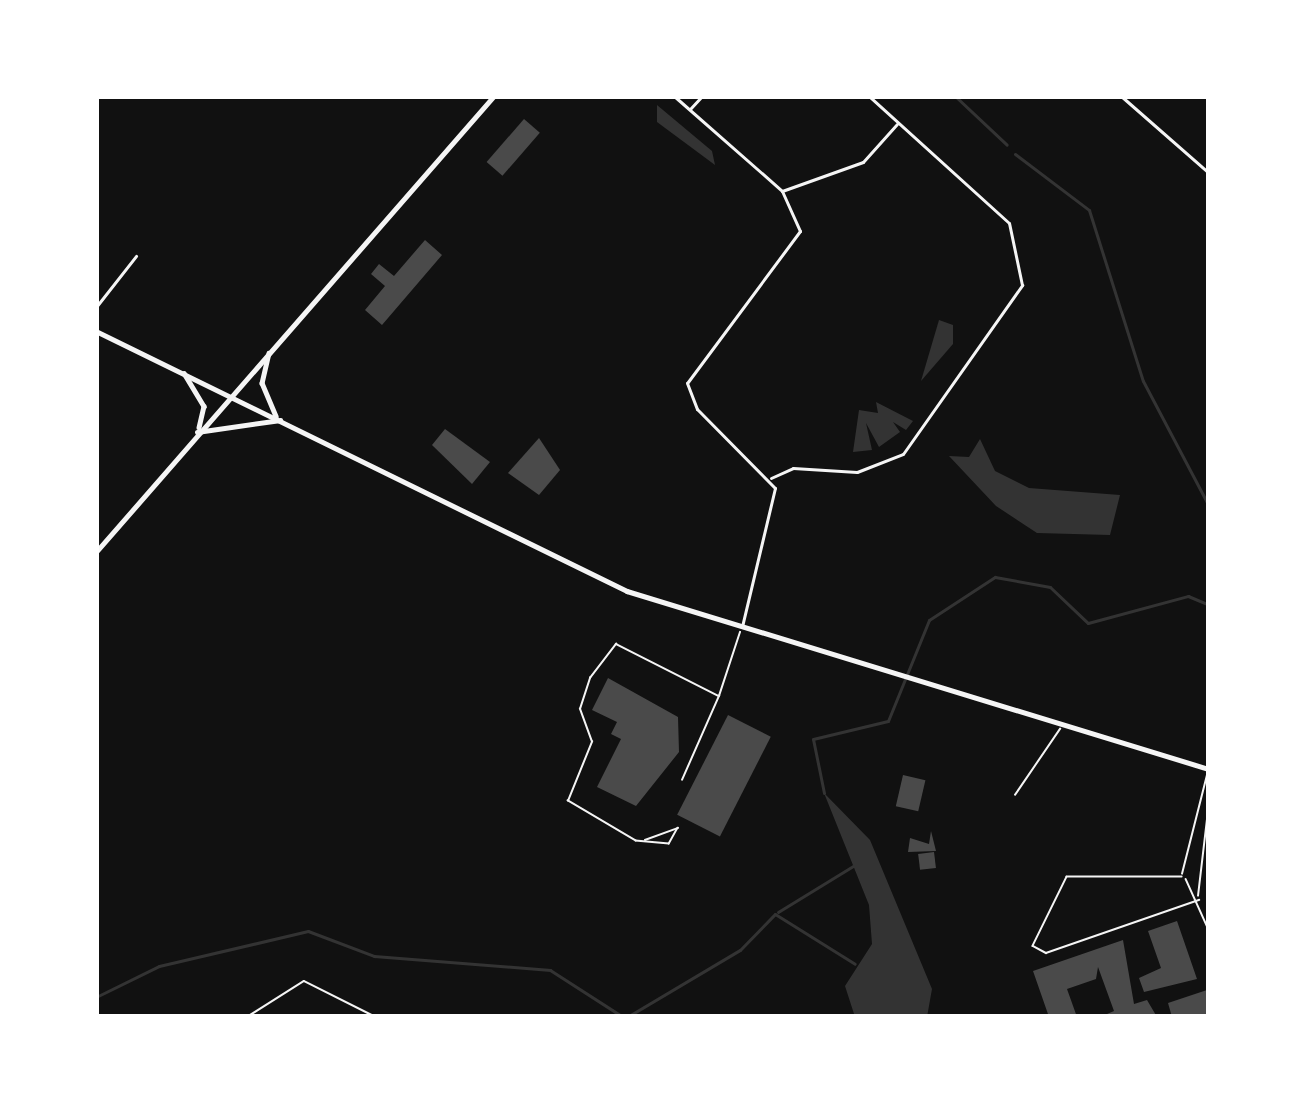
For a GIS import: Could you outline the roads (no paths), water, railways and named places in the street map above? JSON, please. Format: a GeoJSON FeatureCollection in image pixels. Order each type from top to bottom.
{"type":"FeatureCollection","features":[{"type":"Feature","properties":{"kind":"main road"},"geometry":{"type":"LineString","coordinates":[[96,552],[494,96]]}},
{"type":"Feature","properties":{"kind":"main road"},"geometry":{"type":"LineString","coordinates":[[96,331],[594,577],[741,628],[1209,769]]}},
{"type":"Feature","properties":{"kind":"main road"},"geometry":{"type":"LineString","coordinates":[[271,348],[262,382],[279,418]]}},
{"type":"Feature","properties":{"kind":"main road"},"geometry":{"type":"LineString","coordinates":[[183,372],[204,406],[197,432]]}},
{"type":"Feature","properties":{"kind":"main road"},"geometry":{"type":"LineString","coordinates":[[197,432],[279,418]]}},
{"type":"Feature","properties":{"kind":"street"},"geometry":{"type":"LineString","coordinates":[[674,96],[782,191],[797,244],[687,383],[697,410],[771,478],[777,512],[741,628]]}},
{"type":"Feature","properties":{"kind":"street"},"geometry":{"type":"LineString","coordinates":[[689,110],[701,96]]}},
{"type":"Feature","properties":{"kind":"street"},"geometry":{"type":"LineString","coordinates":[[771,478],[793,468],[872,470],[903,454],[952,372],[1017,299],[1022,257],[1009,223],[868,96]]}},
{"type":"Feature","properties":{"kind":"street"},"geometry":{"type":"LineString","coordinates":[[1121,96],[1209,173]]}},
{"type":"Feature","properties":{"kind":"street"},"geometry":{"type":"LineString","coordinates":[[782,191],[863,162],[898,122]]}},
{"type":"Feature","properties":{"kind":"street"},"geometry":{"type":"LineString","coordinates":[[96,307],[136,256]]}},
{"type":"Feature","properties":{"kind":"lane"},"geometry":{"type":"LineString","coordinates":[[682,781],[741,628]]}},
{"type":"Feature","properties":{"kind":"lane"},"geometry":{"type":"LineString","coordinates":[[645,841],[666,824],[678,828],[669,844],[645,841],[568,801],[592,742],[580,709],[596,664],[616,644],[719,695]]}},
{"type":"Feature","properties":{"kind":"lane"},"geometry":{"type":"LineString","coordinates":[[1015,795],[1064,724]]}},
{"type":"Feature","properties":{"kind":"lane"},"geometry":{"type":"LineString","coordinates":[[1182,877],[1209,769]]}},
{"type":"Feature","properties":{"kind":"lane"},"geometry":{"type":"LineString","coordinates":[[1209,802],[1196,844],[1199,900],[1209,930]]}},
{"type":"Feature","properties":{"kind":"lane"},"geometry":{"type":"LineString","coordinates":[[1182,877],[1067,877],[1033,946],[1046,953],[1199,900]]}},
{"type":"Feature","properties":{"kind":"lane"},"geometry":{"type":"LineString","coordinates":[[1182,877],[1199,900]]}},
{"type":"Feature","properties":{"kind":"waterway"},"geometry":{"type":"LineString","coordinates":[[955,96],[1007,145]]}},
{"type":"Feature","properties":{"kind":"waterway"},"geometry":{"type":"LineString","coordinates":[[1015,154],[1089,210],[1143,381],[1209,506]]}},
{"type":"Feature","properties":{"kind":"waterway"},"geometry":{"type":"LineString","coordinates":[[824,793],[813,739],[888,721],[929,620],[995,577],[1050,587],[1088,623],[1188,596],[1209,605]]}},
{"type":"Feature","properties":{"kind":"waterway"},"geometry":{"type":"LineString","coordinates":[[778,912],[853,866]]}},
{"type":"Feature","properties":{"kind":"waterway"},"geometry":{"type":"LineString","coordinates":[[627,1017],[740,950],[775,914],[855,964]]}},
{"type":"Feature","properties":{"kind":"waterway"},"geometry":{"type":"LineString","coordinates":[[96,997],[159,966],[308,931],[374,956],[550,970],[623,1017]]}}]}
